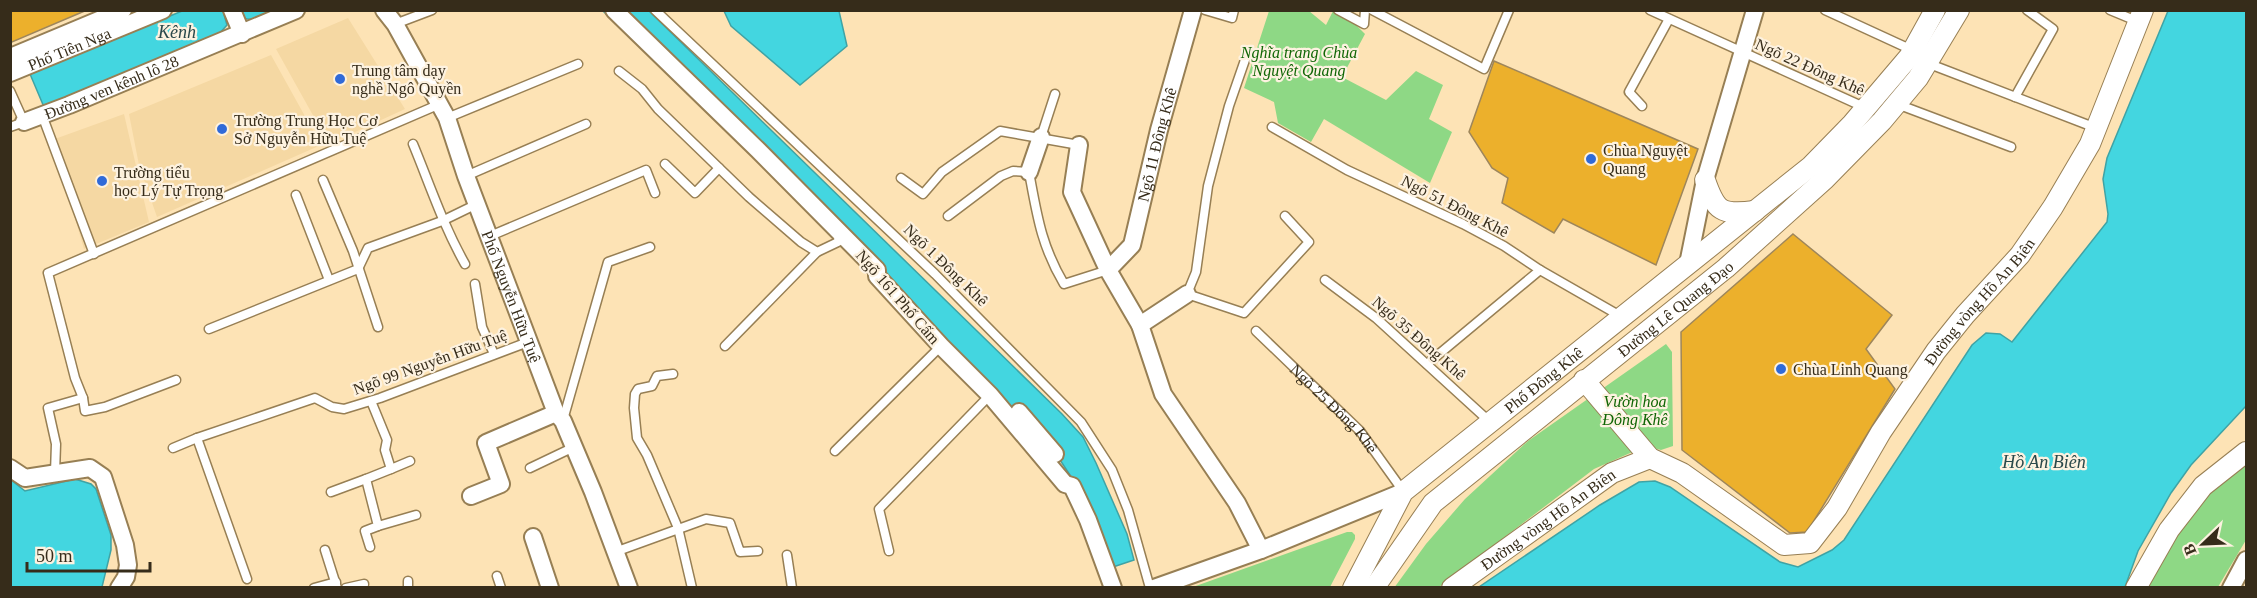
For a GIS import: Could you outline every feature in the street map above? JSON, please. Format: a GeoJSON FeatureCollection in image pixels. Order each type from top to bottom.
{"type":"FeatureCollection","features":[{"type":"Feature","properties":{"kind":"street","name":"Phố Tiên Nga"},"geometry":{"type":"LineString","coordinates":[[10,63],[13,56],[123,10]]}},
{"type":"Feature","properties":{"kind":"street","name":"Phố Tiên Nga"},"geometry":{"type":"LineString","coordinates":[[10,73],[163,10]]}},
{"type":"Feature","properties":{"kind":"street"},"geometry":{"type":"LineString","coordinates":[[232,10],[242,34]]}},
{"type":"Feature","properties":{"kind":"street","name":"Đường ven kênh lô 28"},"geometry":{"type":"LineString","coordinates":[[19,122],[42,115],[296,10]]}},
{"type":"Feature","properties":{"kind":"street","name":"Phố Nguyễn Hữu Tuệ"},"geometry":{"type":"LineString","coordinates":[[384,10],[395,24],[444,111],[528,342],[593,492],[629,588]]}},
{"type":"Feature","properties":{"kind":"street","name":"Ngõ 161 Phố Cấm"},"geometry":{"type":"LineString","coordinates":[[614,10],[877,270],[883,270],[922,318],[941,346],[993,391]]}},
{"type":"Feature","properties":{"kind":"street","name":"Ngõ 11 Đông Khê"},"geometry":{"type":"LineString","coordinates":[[1107,270],[1132,245],[1159,130],[1193,10]]}},
{"type":"Feature","properties":{"kind":"street"},"geometry":{"type":"LineString","coordinates":[[1704,286],[1688,264],[1705,180],[1755,10]]}},
{"type":"Feature","properties":{"kind":"street","name":"Đường Lê Quang Đạo"},"geometry":{"type":"LineString","coordinates":[[1374,588],[1432,503],[1704,286],[1825,179],[1882,122],[1896,104],[1920,57],[1935,10]]}},
{"type":"Feature","properties":{"kind":"street","name":"Đường Lê Quang Đạo"},"geometry":{"type":"LineString","coordinates":[[1688,264],[1811,166],[1920,57],[1959,10]]}},
{"type":"Feature","properties":{"kind":"street","name":"Đường vòng Hồ An Biên"},"geometry":{"type":"LineString","coordinates":[[1584,380],[1650,458],[1682,473],[1784,544],[1810,543],[1837,508],[1881,432],[1936,351],[1965,315],[2020,255],[2053,207],[2090,144],[2141,16]]}},
{"type":"Feature","properties":{"kind":"street"},"geometry":{"type":"LineString","coordinates":[[1029,172],[1041,137]]}},
{"type":"Feature","properties":{"kind":"street"},"geometry":{"type":"LineString","coordinates":[[1079,145],[1072,192],[1107,270],[1140,325],[1163,394],[1237,503],[1261,550]]}},
{"type":"Feature","properties":{"kind":"street"},"geometry":{"type":"LineString","coordinates":[[1705,180],[1712,202],[1719,209],[1732,214],[1755,211]]}},
{"type":"Feature","properties":{"kind":"street","name":"Phố Đông Khê"},"geometry":{"type":"LineString","coordinates":[[1152,588],[1261,550],[1403,492],[1688,264]]}},
{"type":"Feature","properties":{"kind":"street"},"geometry":{"type":"LineString","coordinates":[[1140,325],[1187,294]]}},
{"type":"Feature","properties":{"kind":"street"},"geometry":{"type":"LineString","coordinates":[[922,318],[1070,472],[1072,486],[1088,520],[1113,588]]}},
{"type":"Feature","properties":{"kind":"street"},"geometry":{"type":"LineString","coordinates":[[471,496],[501,484],[486,443],[559,417]]}},
{"type":"Feature","properties":{"kind":"street"},"geometry":{"type":"LineString","coordinates":[[2136,588],[2169,530],[2203,486],[2247,452]]}},
{"type":"Feature","properties":{"kind":"street","name":"Đường vòng Hồ An Biên"},"geometry":{"type":"LineString","coordinates":[[1452,588],[1612,473],[1650,458]]}},
{"type":"Feature","properties":{"kind":"street"},"geometry":{"type":"LineString","coordinates":[[10,468],[25,478],[90,468],[103,477],[125,545],[128,565],[126,577],[119,588]]}},
{"type":"Feature","properties":{"kind":"street"},"geometry":{"type":"LineString","coordinates":[[1353,588],[1403,492],[1432,503]]}},
{"type":"Feature","properties":{"kind":"street"},"geometry":{"type":"LineString","coordinates":[[532,537],[550,588]]}},
{"type":"Feature","properties":{"kind":"street"},"geometry":{"type":"LineString","coordinates":[[2231,588],[2247,560]]}},
{"type":"Feature","properties":{"kind":"lane"},"geometry":{"type":"LineString","coordinates":[[395,24],[432,10]]}},
{"type":"Feature","properties":{"kind":"lane","name":"Ngõ 1 Đông Khê"},"geometry":{"type":"LineString","coordinates":[[655,10],[935,274],[1081,422],[1112,470],[1128,510],[1152,588]]}},
{"type":"Feature","properties":{"kind":"lane"},"geometry":{"type":"LineString","coordinates":[[1205,10],[1232,18],[1234,10]]}},
{"type":"Feature","properties":{"kind":"lane"},"geometry":{"type":"LineString","coordinates":[[1338,10],[1364,24],[1365,10]]}},
{"type":"Feature","properties":{"kind":"lane"},"geometry":{"type":"LineString","coordinates":[[1372,10],[1484,69],[1509,10]]}},
{"type":"Feature","properties":{"kind":"lane"},"geometry":{"type":"LineString","coordinates":[[1825,10],[1920,57],[2096,128]]}},
{"type":"Feature","properties":{"kind":"lane"},"geometry":{"type":"LineString","coordinates":[[2015,97],[2053,28],[2027,10]]}},
{"type":"Feature","properties":{"kind":"lane"},"geometry":{"type":"LineString","coordinates":[[2110,10],[2141,16]]}},
{"type":"Feature","properties":{"kind":"lane","name":"Ngõ 22 Đông Khê"},"geometry":{"type":"LineString","coordinates":[[1656,12],[1741,53],[1867,108]]}},
{"type":"Feature","properties":{"kind":"lane"},"geometry":{"type":"LineString","coordinates":[[1642,106],[1629,92],[1669,19]]}},
{"type":"Feature","properties":{"kind":"lane"},"geometry":{"type":"LineString","coordinates":[[1246,57],[1229,106],[1211,174],[1196,272],[1187,294],[1244,313],[1309,242],[1285,216]]}},
{"type":"Feature","properties":{"kind":"lane"},"geometry":{"type":"LineString","coordinates":[[176,380],[105,408],[85,411],[48,273],[444,111],[578,64]]}},
{"type":"Feature","properties":{"kind":"lane"},"geometry":{"type":"LineString","coordinates":[[619,71],[642,90],[658,109],[719,168],[801,242],[818,252]]}},
{"type":"Feature","properties":{"kind":"lane","name":"Đường ven kênh lô 28"},"geometry":{"type":"LineString","coordinates":[[10,91],[19,122]]}},
{"type":"Feature","properties":{"kind":"lane"},"geometry":{"type":"LineString","coordinates":[[1041,137],[1055,94]]}},
{"type":"Feature","properties":{"kind":"lane"},"geometry":{"type":"LineString","coordinates":[[1896,104],[2011,147]]}},
{"type":"Feature","properties":{"kind":"lane"},"geometry":{"type":"LineString","coordinates":[[42,115],[94,254]]}},
{"type":"Feature","properties":{"kind":"lane"},"geometry":{"type":"LineString","coordinates":[[466,176],[586,124]]}},
{"type":"Feature","properties":{"kind":"lane","name":"Ngõ 51 Đông Khê"},"geometry":{"type":"LineString","coordinates":[[1272,127],[1347,170],[1494,241],[1622,317]]}},
{"type":"Feature","properties":{"kind":"lane"},"geometry":{"type":"LineString","coordinates":[[901,178],[923,194],[942,172],[1000,131],[1079,145]]}},
{"type":"Feature","properties":{"kind":"lane"},"geometry":{"type":"LineString","coordinates":[[413,144],[442,221],[465,264]]}},
{"type":"Feature","properties":{"kind":"lane"},"geometry":{"type":"LineString","coordinates":[[665,164],[695,194],[719,168]]}},
{"type":"Feature","properties":{"kind":"lane"},"geometry":{"type":"LineString","coordinates":[[490,236],[646,170],[655,193]]}},
{"type":"Feature","properties":{"kind":"lane"},"geometry":{"type":"LineString","coordinates":[[948,216],[1001,176],[1012,171],[1029,172],[1041,234],[1064,284],[1107,270]]}},
{"type":"Feature","properties":{"kind":"lane"},"geometry":{"type":"LineString","coordinates":[[323,180],[353,251],[378,327]]}},
{"type":"Feature","properties":{"kind":"lane"},"geometry":{"type":"LineString","coordinates":[[296,195],[329,280]]}},
{"type":"Feature","properties":{"kind":"lane"},"geometry":{"type":"LineString","coordinates":[[209,329],[358,269],[369,248],[442,221],[477,204]]}},
{"type":"Feature","properties":{"kind":"lane"},"geometry":{"type":"LineString","coordinates":[[725,346],[818,252],[838,242],[839,232]]}},
{"type":"Feature","properties":{"kind":"lane"},"geometry":{"type":"LineString","coordinates":[[559,417],[608,262],[650,247]]}},
{"type":"Feature","properties":{"kind":"lane"},"geometry":{"type":"LineString","coordinates":[[1427,364],[1540,270]]}},
{"type":"Feature","properties":{"kind":"lane","name":"Ngõ 35 Đông Khê"},"geometry":{"type":"LineString","coordinates":[[1325,280],[1376,318],[1490,422]]}},
{"type":"Feature","properties":{"kind":"lane"},"geometry":{"type":"LineString","coordinates":[[475,284],[482,327],[494,354]]}},
{"type":"Feature","properties":{"kind":"lane","name":"Ngõ 25 Đông Khê"},"geometry":{"type":"LineString","coordinates":[[1256,331],[1360,431],[1403,492]]}},
{"type":"Feature","properties":{"kind":"lane","name":"Ngõ 99 Nguyễn Hữu Tuệ"},"geometry":{"type":"LineString","coordinates":[[173,448],[315,398],[332,408],[344,409],[371,401],[528,342]]}},
{"type":"Feature","properties":{"kind":"lane"},"geometry":{"type":"LineString","coordinates":[[835,451],[941,346]]}},
{"type":"Feature","properties":{"kind":"lane"},"geometry":{"type":"LineString","coordinates":[[673,374],[657,376],[652,386],[638,389],[635,394],[634,408],[637,438],[647,455],[678,528],[692,588]]}},
{"type":"Feature","properties":{"kind":"lane"},"geometry":{"type":"LineString","coordinates":[[889,551],[879,509],[993,391]]}},
{"type":"Feature","properties":{"kind":"lane"},"geometry":{"type":"LineString","coordinates":[[55,473],[56,444],[48,408],[83,398]]}},
{"type":"Feature","properties":{"kind":"lane"},"geometry":{"type":"LineString","coordinates":[[371,401],[387,440],[385,450],[391,469]]}},
{"type":"Feature","properties":{"kind":"lane"},"geometry":{"type":"LineString","coordinates":[[197,438],[248,579]]}},
{"type":"Feature","properties":{"kind":"lane"},"geometry":{"type":"LineString","coordinates":[[530,468],[574,447]]}},
{"type":"Feature","properties":{"kind":"lane"},"geometry":{"type":"LineString","coordinates":[[331,492],[411,461]]}},
{"type":"Feature","properties":{"kind":"lane"},"geometry":{"type":"LineString","coordinates":[[366,479],[378,526]]}},
{"type":"Feature","properties":{"kind":"lane"},"geometry":{"type":"LineString","coordinates":[[370,547],[365,531],[416,515]]}},
{"type":"Feature","properties":{"kind":"lane"},"geometry":{"type":"LineString","coordinates":[[615,552],[706,519],[730,523],[740,552],[758,551]]}},
{"type":"Feature","properties":{"kind":"lane"},"geometry":{"type":"LineString","coordinates":[[314,588],[337,585],[325,549]]}},
{"type":"Feature","properties":{"kind":"lane"},"geometry":{"type":"LineString","coordinates":[[787,555],[792,588]]}},
{"type":"Feature","properties":{"kind":"lane"},"geometry":{"type":"LineString","coordinates":[[497,576],[501,588]]}},
{"type":"Feature","properties":{"kind":"lane"},"geometry":{"type":"LineString","coordinates":[[346,588],[364,584]]}},
{"type":"Feature","properties":{"kind":"shaded area","name":"Trung tâm dạy nghề Ngô Quyền"},"geometry":{"type":"Polygon","coordinates":[[[348,18],[405,109],[329,144],[276,49],[348,18]]]}},
{"type":"Feature","properties":{"kind":"shaded area","name":"Trường Trung Học Cơ Sở Nguyễn Hữu Tuệ"},"geometry":{"type":"Polygon","coordinates":[[[271,55],[321,145],[157,217],[139,165],[129,114],[271,55]]]}},
{"type":"Feature","properties":{"kind":"shaded area","name":"Trường tiểu học Lý Tự Trọng"},"geometry":{"type":"Polygon","coordinates":[[[124,114],[149,222],[84,249],[52,140],[124,114]]]}},
{"type":"Feature","properties":{"kind":"green space","name":"Nghĩa trang Chùa Nguyệt Quang"},"geometry":{"type":"Polygon","coordinates":[[[1269,11],[1309,11],[1326,25],[1333,11],[1342,11],[1365,34],[1342,77],[1386,100],[1416,71],[1443,85],[1429,119],[1452,132],[1430,183],[1324,119],[1311,142],[1278,123],[1274,102],[1244,88],[1269,11]]]}},
{"type":"Feature","properties":{"kind":"green space","name":"Vườn hoa Đông Khê"},"geometry":{"type":"Polygon","coordinates":[[[1666,344],[1672,352],[1673,446],[1661,450],[1646,446],[1594,469],[1439,587],[1394,588],[1426,544],[1465,499],[1528,441],[1666,344]]]}},
{"type":"Feature","properties":{"kind":"green space"},"geometry":{"type":"Polygon","coordinates":[[[2246,454],[2246,540],[2218,587],[2145,588],[2203,486],[2246,454]]]}},
{"type":"Feature","properties":{"kind":"green space"},"geometry":{"type":"Polygon","coordinates":[[[1352,532],[1355,539],[1330,587],[1193,587],[1352,532]]]}},
{"type":"Feature","properties":{"kind":"water","name":"Kênh"},"geometry":{"type":"Polygon","coordinates":[[[182,11],[223,11],[227,25],[218,35],[44,107],[30,74],[182,11]]]}},
{"type":"Feature","properties":{"kind":"water","name":"Kênh"},"geometry":{"type":"Polygon","coordinates":[[[238,11],[275,11],[250,19],[241,16],[238,11]]]}},
{"type":"Feature","properties":{"kind":"water"},"geometry":{"type":"Polygon","coordinates":[[[603,11],[649,11],[1062,414],[1083,437],[1096,463],[1127,534],[1134,560],[1113,567],[1108,550],[1086,502],[1049,444],[829,225],[603,11]]]}},
{"type":"Feature","properties":{"kind":"water"},"geometry":{"type":"Polygon","coordinates":[[[724,11],[839,11],[847,46],[800,85],[731,26],[724,11]]]}},
{"type":"Feature","properties":{"kind":"water","name":"Hồ An Biên"},"geometry":{"type":"Polygon","coordinates":[[[2168,11],[2246,11],[2246,406],[2191,465],[2171,493],[2138,551],[2125,587],[1479,587],[1600,505],[1639,482],[1655,481],[1670,487],[1780,562],[1798,567],[1832,550],[1844,540],[1972,345],[1986,333],[2000,334],[2012,342],[2107,222],[2103,179],[2107,158],[2168,11]]]}},
{"type":"Feature","properties":{"kind":"water"},"geometry":{"type":"Polygon","coordinates":[[[75,479],[91,484],[96,489],[111,535],[111,550],[102,587],[11,587],[11,480],[25,491],[75,479]]]}},
{"type":"Feature","properties":{"kind":"building"},"geometry":{"type":"Polygon","coordinates":[[[10,10],[87,10],[12,42],[10,41],[10,10]]]}},
{"type":"Feature","properties":{"kind":"building","name":"Chùa Nguyệt Quang"},"geometry":{"type":"Polygon","coordinates":[[[1494,61],[1698,149],[1656,265],[1563,219],[1554,233],[1502,203],[1508,178],[1492,168],[1469,132],[1494,61]]]}},
{"type":"Feature","properties":{"kind":"building","name":"Chùa Linh Quang"},"geometry":{"type":"Polygon","coordinates":[[[1793,234],[1892,315],[1866,349],[1895,389],[1807,532],[1790,533],[1682,450],[1681,332],[1793,234]]]}},
{"type":"Feature","properties":{"kind":"place","name":"Trung tâm dạy nghề Ngô Quyền"},"geometry":{"type":"Point","coordinates":[340,79]}},
{"type":"Feature","properties":{"kind":"place","name":"Trường Trung Học Cơ Sở Nguyễn Hữu Tuệ"},"geometry":{"type":"Point","coordinates":[222,129]}},
{"type":"Feature","properties":{"kind":"place","name":"Chùa Nguyệt Quang"},"geometry":{"type":"Point","coordinates":[1591,159]}},
{"type":"Feature","properties":{"kind":"place","name":"Trường tiểu học Lý Tự Trọng"},"geometry":{"type":"Point","coordinates":[102,181]}},
{"type":"Feature","properties":{"kind":"place","name":"Chùa Linh Quang"},"geometry":{"type":"Point","coordinates":[1781,369]}}]}
